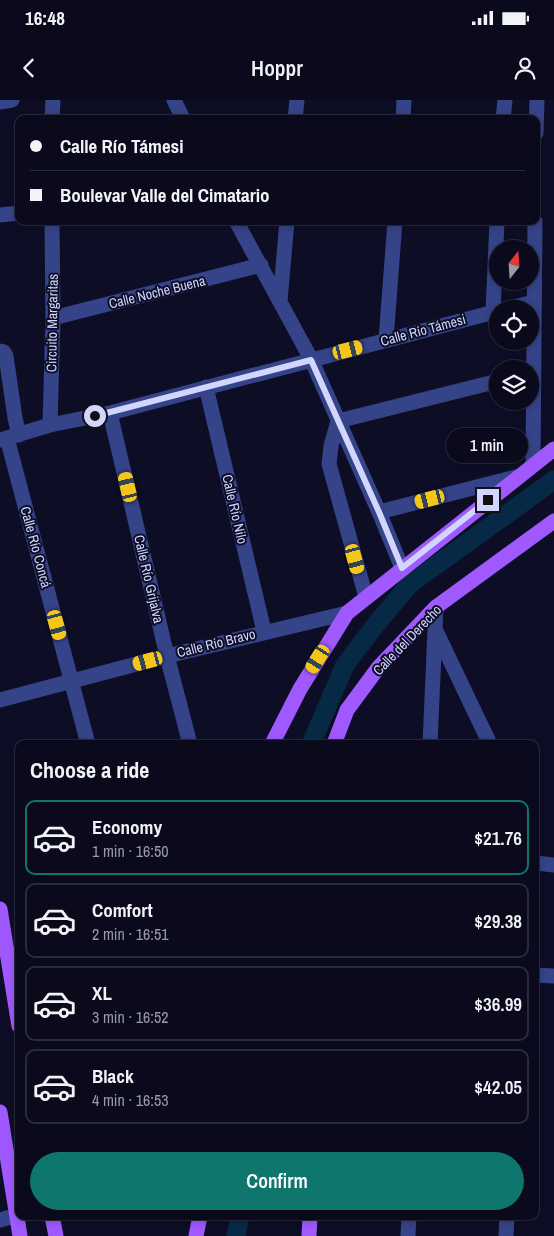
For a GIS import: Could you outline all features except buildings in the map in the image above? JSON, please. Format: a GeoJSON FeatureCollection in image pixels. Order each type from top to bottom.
{"type":"FeatureCollection","features":[{"type":"Feature","properties":{"kind":"main road"},"geometry":{"type":"LineString","coordinates":[[274,740],[300,689],[346,613],[516,477],[554,449]]}},
{"type":"Feature","properties":{"kind":"main road","name":"Calle del Derecho"},"geometry":{"type":"LineString","coordinates":[[336,740],[347,710],[378,668],[436,607],[554,522]]}},
{"type":"Feature","properties":{"kind":"main road"},"geometry":{"type":"LineString","coordinates":[[0,909],[15,1001]]}},
{"type":"Feature","properties":{"kind":"main road"},"geometry":{"type":"LineString","coordinates":[[0,1118],[15,1204]]}},
{"type":"Feature","properties":{"kind":"main road"},"geometry":{"type":"LineString","coordinates":[[18,1220],[20,1236]]}},
{"type":"Feature","properties":{"kind":"main road"},"geometry":{"type":"LineString","coordinates":[[53,1220],[56,1236]]}},
{"type":"Feature","properties":{"kind":"main road"},"geometry":{"type":"LineString","coordinates":[[196,1236],[199,1220]]}},
{"type":"Feature","properties":{"kind":"main road"},"geometry":{"type":"LineString","coordinates":[[309,1236],[310,1220]]}},
{"type":"Feature","properties":{"kind":"street"},"geometry":{"type":"LineString","coordinates":[[0,102],[12,100]]}},
{"type":"Feature","properties":{"kind":"street"},"geometry":{"type":"LineString","coordinates":[[52,115],[53,100]]}},
{"type":"Feature","properties":{"kind":"street"},"geometry":{"type":"LineString","coordinates":[[174,100],[181,115]]}},
{"type":"Feature","properties":{"kind":"street"},"geometry":{"type":"LineString","coordinates":[[295,115],[297,100]]}},
{"type":"Feature","properties":{"kind":"street"},"geometry":{"type":"LineString","coordinates":[[403,115],[404,100]]}},
{"type":"Feature","properties":{"kind":"street"},"geometry":{"type":"LineString","coordinates":[[503,115],[505,100]]}},
{"type":"Feature","properties":{"kind":"street"},"geometry":{"type":"LineString","coordinates":[[537,100],[537,115]]}},
{"type":"Feature","properties":{"kind":"street"},"geometry":{"type":"LineString","coordinates":[[0,215],[15,213]]}},
{"type":"Feature","properties":{"kind":"street","name":"Circuito Margaritas"},"geometry":{"type":"LineString","coordinates":[[50,425],[53,318],[52,225]]}},
{"type":"Feature","properties":{"kind":"street"},"geometry":{"type":"LineString","coordinates":[[238,225],[311,360],[402,568]]}},
{"type":"Feature","properties":{"kind":"street"},"geometry":{"type":"LineString","coordinates":[[280,300],[286,225]]}},
{"type":"Feature","properties":{"kind":"street"},"geometry":{"type":"LineString","coordinates":[[386,340],[395,225]]}},
{"type":"Feature","properties":{"kind":"street"},"geometry":{"type":"LineString","coordinates":[[497,225],[499,300]]}},
{"type":"Feature","properties":{"kind":"street"},"geometry":{"type":"LineString","coordinates":[[534,300],[535,225]]}},
{"type":"Feature","properties":{"kind":"street","name":"Calle Noche Buena"},"geometry":{"type":"LineString","coordinates":[[53,318],[261,265]]}},
{"type":"Feature","properties":{"kind":"street","name":"Calle Río Támesi"},"geometry":{"type":"LineString","coordinates":[[5,436],[110,413],[489,314]]}},
{"type":"Feature","properties":{"kind":"street","name":"Calle Río Concá"},"geometry":{"type":"LineString","coordinates":[[0,351],[4,352],[6,356],[7,420],[5,436],[87,740]]}},
{"type":"Feature","properties":{"kind":"street"},"geometry":{"type":"LineString","coordinates":[[338,421],[489,383]]}},
{"type":"Feature","properties":{"kind":"street","name":"Calle Río Nilo"},"geometry":{"type":"LineString","coordinates":[[206,387],[264,632]]}},
{"type":"Feature","properties":{"kind":"street"},"geometry":{"type":"LineString","coordinates":[[532,410],[533,465]]}},
{"type":"Feature","properties":{"kind":"street","name":"Calle Río Grijalva"},"geometry":{"type":"LineString","coordinates":[[110,413],[166,656],[189,740]]}},
{"type":"Feature","properties":{"kind":"street"},"geometry":{"type":"LineString","coordinates":[[338,421],[331,446],[329,464],[366,597]]}},
{"type":"Feature","properties":{"kind":"street"},"geometry":{"type":"LineString","coordinates":[[379,512],[516,477]]}},
{"type":"Feature","properties":{"kind":"street"},"geometry":{"type":"LineString","coordinates":[[430,740],[436,607]]}},
{"type":"Feature","properties":{"kind":"street","name":"Calle Río Bravo"},"geometry":{"type":"LineString","coordinates":[[0,700],[166,656],[346,613]]}},
{"type":"Feature","properties":{"kind":"street"},"geometry":{"type":"LineString","coordinates":[[435,629],[488,740]]}},
{"type":"Feature","properties":{"kind":"street"},"geometry":{"type":"LineString","coordinates":[[539,863],[554,864]]}},
{"type":"Feature","properties":{"kind":"street"},"geometry":{"type":"LineString","coordinates":[[539,975],[554,976]]}},
{"type":"Feature","properties":{"kind":"street"},"geometry":{"type":"LineString","coordinates":[[0,1220],[15,1216]]}},
{"type":"Feature","properties":{"kind":"street"},"geometry":{"type":"LineString","coordinates":[[408,1236],[409,1220]]}},
{"type":"Feature","properties":{"kind":"street"},"geometry":{"type":"LineString","coordinates":[[506,1236],[507,1220]]}},
{"type":"Feature","properties":{"kind":"waterway"},"geometry":{"type":"LineString","coordinates":[[313,740],[345,665],[410,584],[554,480]]}},
{"type":"Feature","properties":{"kind":"waterway"},"geometry":{"type":"LineString","coordinates":[[236,1236],[239,1220]]}},
{"type":"Feature","properties":{"kind":"route"},"geometry":{"type":"LineString","coordinates":[[95,416],[311,360],[402,568],[488,500]]}}]}
